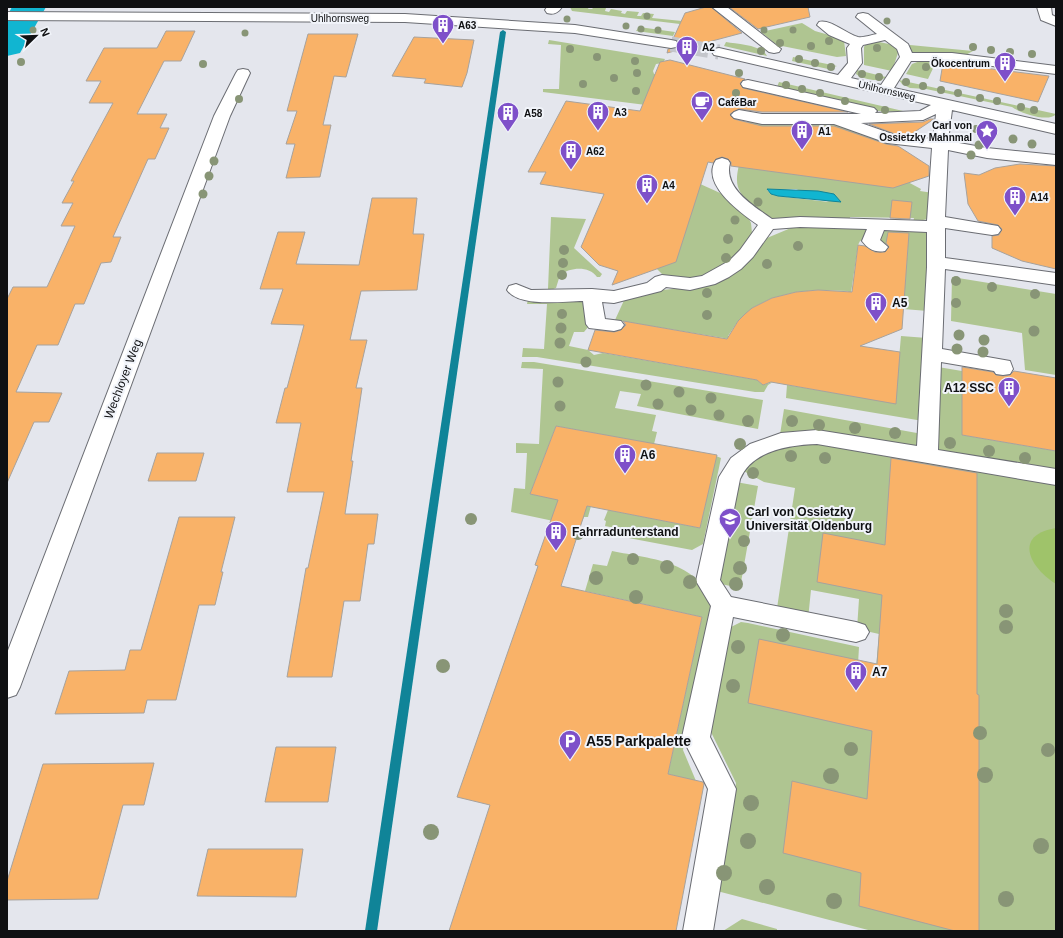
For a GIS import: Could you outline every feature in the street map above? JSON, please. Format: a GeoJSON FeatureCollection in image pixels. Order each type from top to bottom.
{"type":"FeatureCollection","features":[{"type":"Feature","properties":{"kind":"street"},"geometry":{"type":"LineString","coordinates":[[719,7],[774,49]]}},
{"type":"Feature","properties":{"kind":"street"},"geometry":{"type":"LineString","coordinates":[[1044,7],[1046,17],[1056,22]]}},
{"type":"Feature","properties":{"kind":"street","name":"Uhlhornsweg"},"geometry":{"type":"LineString","coordinates":[[7,16],[294,12],[480,22],[575,30],[671,44]]}},
{"type":"Feature","properties":{"kind":"street"},"geometry":{"type":"LineString","coordinates":[[863,16],[903,47],[907,57]]}},
{"type":"Feature","properties":{"kind":"street"},"geometry":{"type":"LineString","coordinates":[[824,25],[834,32],[858,42],[887,36]]}},
{"type":"Feature","properties":{"kind":"street"},"geometry":{"type":"LineString","coordinates":[[841,80],[855,63],[854,48],[858,42]]}},
{"type":"Feature","properties":{"kind":"street","name":"Uhlhornsweg"},"geometry":{"type":"LineString","coordinates":[[718,52],[1056,129]]}},
{"type":"Feature","properties":{"kind":"street"},"geometry":{"type":"LineString","coordinates":[[907,57],[952,57],[1056,70]]}},
{"type":"Feature","properties":{"kind":"street"},"geometry":{"type":"LineString","coordinates":[[885,90],[907,57]]}},
{"type":"Feature","properties":{"kind":"street","name":"Wechloyer Weg"},"geometry":{"type":"LineString","coordinates":[[7,686],[222,116],[243,73]]}},
{"type":"Feature","properties":{"kind":"street"},"geometry":{"type":"LineString","coordinates":[[891,116],[749,98],[762,119],[836,119],[923,115],[945,104]]}},
{"type":"Feature","properties":{"kind":"street"},"geometry":{"type":"LineString","coordinates":[[927,455],[940,144],[945,104]]}},
{"type":"Feature","properties":{"kind":"street"},"geometry":{"type":"LineString","coordinates":[[836,119],[893,140],[940,144],[988,153],[1056,160]]}},
{"type":"Feature","properties":{"kind":"street"},"geometry":{"type":"LineString","coordinates":[[722,163],[719,173],[724,186],[748,209],[768,224],[800,222],[936,224],[992,230]]}},
{"type":"Feature","properties":{"kind":"street"},"geometry":{"type":"LineString","coordinates":[[516,290],[528,296],[592,295],[614,297],[654,287],[655,276],[690,284],[708,280],[722,274],[747,253],[757,236],[768,224]]}},
{"type":"Feature","properties":{"kind":"street"},"geometry":{"type":"LineString","coordinates":[[878,224],[871,241],[879,246]]}},
{"type":"Feature","properties":{"kind":"street"},"geometry":{"type":"LineString","coordinates":[[936,262],[1056,279]]}},
{"type":"Feature","properties":{"kind":"street"},"geometry":{"type":"LineString","coordinates":[[592,295],[596,324],[614,325]]}},
{"type":"Feature","properties":{"kind":"street"},"geometry":{"type":"LineString","coordinates":[[932,354],[1003,366],[1003,369]]}},
{"type":"Feature","properties":{"kind":"street"},"geometry":{"type":"LineString","coordinates":[[698,931],[722,789],[696,737],[723,605],[708,581],[731,474],[746,456],[774,442],[802,436],[817,437],[1056,477]]}},
{"type":"Feature","properties":{"kind":"street"},"geometry":{"type":"LineString","coordinates":[[723,605],[856,632]]}},
{"type":"Feature","properties":{"kind":"green space"},"geometry":{"type":"Polygon","coordinates":[[[570,7],[589,7],[588,9],[592,9],[594,7],[606,8],[605,11],[609,12],[611,9],[622,11],[621,13],[625,14],[627,11],[639,12],[637,16],[641,16],[643,13],[654,14],[652,18],[682,21],[680,24],[572,11],[570,7]]]}},
{"type":"Feature","properties":{"kind":"green space"},"geometry":{"type":"Polygon","coordinates":[[[802,23],[815,31],[844,41],[846,56],[837,57],[777,45],[761,32],[802,23]]]}},
{"type":"Feature","properties":{"kind":"green space"},"geometry":{"type":"Polygon","coordinates":[[[639,27],[675,32],[673,36],[636,31],[639,27]]]}},
{"type":"Feature","properties":{"kind":"green space"},"geometry":{"type":"Polygon","coordinates":[[[549,40],[665,59],[663,63],[656,64],[653,71],[654,74],[659,75],[646,105],[543,92],[543,89],[559,89],[561,45],[548,44],[549,40]]]}},
{"type":"Feature","properties":{"kind":"green space"},"geometry":{"type":"Polygon","coordinates":[[[874,41],[889,44],[899,50],[892,71],[864,65],[864,47],[866,43],[874,41]]]}},
{"type":"Feature","properties":{"kind":"green space"},"geometry":{"type":"Polygon","coordinates":[[[726,42],[755,47],[764,52],[767,56],[724,46],[726,42]]]}},
{"type":"Feature","properties":{"kind":"green space"},"geometry":{"type":"Polygon","coordinates":[[[910,45],[973,51],[962,57],[913,53],[909,49],[910,45]]]}},
{"type":"Feature","properties":{"kind":"green space"},"geometry":{"type":"Polygon","coordinates":[[[793,57],[837,66],[828,69],[792,61],[793,57]]]}},
{"type":"Feature","properties":{"kind":"green space"},"geometry":{"type":"Polygon","coordinates":[[[920,61],[936,62],[928,79],[906,74],[912,64],[920,61]]]}},
{"type":"Feature","properties":{"kind":"green space"},"geometry":{"type":"Polygon","coordinates":[[[857,70],[886,77],[879,80],[867,79],[856,74],[857,70]]]}},
{"type":"Feature","properties":{"kind":"green space"},"geometry":{"type":"Polygon","coordinates":[[[899,80],[1056,114],[1047,118],[1034,116],[1021,112],[1012,107],[926,89],[910,88],[902,84],[899,80]]]}},
{"type":"Feature","properties":{"kind":"green space"},"geometry":{"type":"Polygon","coordinates":[[[779,82],[906,112],[877,111],[777,87],[779,82]]]}},
{"type":"Feature","properties":{"kind":"green space"},"geometry":{"type":"Polygon","coordinates":[[[749,121],[841,122],[896,147],[747,127],[749,121]]]}},
{"type":"Feature","properties":{"kind":"green space"},"geometry":{"type":"Polygon","coordinates":[[[739,165],[906,181],[921,189],[920,191],[933,193],[933,218],[913,222],[914,218],[850,217],[850,221],[781,220],[771,218],[761,214],[743,197],[737,184],[739,165]],[[796,189],[767,190],[771,194],[778,196],[829,202],[796,189]]]}},
{"type":"Feature","properties":{"kind":"green space"},"geometry":{"type":"Polygon","coordinates":[[[698,183],[729,197],[746,213],[751,223],[752,233],[748,245],[733,263],[694,280],[664,276],[655,267],[698,183]]]}},
{"type":"Feature","properties":{"kind":"green space"},"geometry":{"type":"Polygon","coordinates":[[[551,217],[586,219],[574,248],[602,274],[600,277],[597,277],[594,273],[585,269],[569,270],[560,275],[556,288],[537,295],[528,294],[529,289],[548,289],[551,217]]]}},
{"type":"Feature","properties":{"kind":"green space"},"geometry":{"type":"Polygon","coordinates":[[[798,225],[864,228],[867,231],[866,239],[860,241],[858,245],[851,293],[847,291],[818,290],[796,292],[772,298],[752,308],[738,321],[728,336],[731,338],[730,339],[615,320],[626,296],[692,287],[767,238],[798,225]]]}},
{"type":"Feature","properties":{"kind":"green space"},"geometry":{"type":"Polygon","coordinates":[[[888,228],[928,232],[928,311],[903,309],[908,246],[886,242],[886,246],[879,245],[879,235],[888,228]]]}},
{"type":"Feature","properties":{"kind":"green space"},"geometry":{"type":"Polygon","coordinates":[[[952,277],[1056,294],[1056,375],[1025,370],[1022,333],[951,321],[952,277]]]}},
{"type":"Feature","properties":{"kind":"green space"},"geometry":{"type":"Polygon","coordinates":[[[528,299],[579,299],[586,306],[589,326],[584,332],[574,332],[569,346],[588,350],[594,355],[603,353],[757,380],[763,385],[773,382],[768,385],[764,392],[755,392],[537,357],[522,357],[523,348],[544,349],[547,304],[527,304],[528,299]]]}},
{"type":"Feature","properties":{"kind":"green space"},"geometry":{"type":"Polygon","coordinates":[[[901,336],[927,338],[923,421],[786,398],[787,385],[895,403],[901,336]]]}},
{"type":"Feature","properties":{"kind":"green space"},"geometry":{"type":"Polygon","coordinates":[[[522,362],[534,362],[763,400],[758,429],[637,406],[641,394],[620,391],[615,408],[656,415],[652,431],[657,432],[654,444],[556,426],[530,494],[591,506],[588,517],[584,517],[581,524],[577,526],[511,512],[514,488],[525,489],[527,453],[516,453],[516,443],[539,444],[543,369],[521,368],[522,362]]]}},
{"type":"Feature","properties":{"kind":"green space"},"geometry":{"type":"Polygon","coordinates":[[[932,366],[962,371],[962,435],[1056,451],[1056,931],[872,931],[717,891],[736,783],[709,728],[731,627],[741,622],[748,623],[859,647],[858,664],[876,668],[879,634],[857,629],[859,599],[811,590],[808,619],[776,615],[795,488],[764,482],[736,467],[779,441],[784,409],[928,435],[932,366]]]}},
{"type":"Feature","properties":{"kind":"green space"},"geometry":{"type":"Polygon","coordinates":[[[716,456],[721,458],[703,544],[692,550],[618,536],[620,529],[605,526],[606,521],[604,520],[608,510],[700,528],[716,456]]]}},
{"type":"Feature","properties":{"kind":"green space"},"geometry":{"type":"Polygon","coordinates":[[[736,482],[758,486],[740,588],[716,583],[736,482]]]}},
{"type":"Feature","properties":{"kind":"green space"},"geometry":{"type":"Polygon","coordinates":[[[1056,528],[1056,584],[1046,577],[1033,561],[1030,552],[1030,544],[1034,537],[1043,532],[1056,528]]]}},
{"type":"Feature","properties":{"kind":"green space"},"geometry":{"type":"Polygon","coordinates":[[[612,551],[659,560],[674,565],[688,572],[699,582],[707,594],[712,611],[683,750],[696,781],[668,774],[702,617],[585,591],[593,564],[607,566],[612,551]]]}},
{"type":"Feature","properties":{"kind":"green space"},"geometry":{"type":"Polygon","coordinates":[[[742,919],[777,929],[777,931],[723,931],[742,919]]]}},
{"type":"Feature","properties":{"kind":"water"},"geometry":{"type":"Polygon","coordinates":[[[767,189],[818,191],[834,194],[841,202],[778,196],[771,194],[767,189]]]}},
{"type":"Feature","properties":{"kind":"building"},"geometry":{"type":"Polygon","coordinates":[[[711,7],[742,33],[667,53],[668,49],[676,48],[679,45],[677,40],[673,39],[685,13],[711,7]]]}},
{"type":"Feature","properties":{"kind":"building"},"geometry":{"type":"Polygon","coordinates":[[[729,7],[808,7],[810,17],[758,29],[729,7]]]}},
{"type":"Feature","properties":{"kind":"building"},"geometry":{"type":"Polygon","coordinates":[[[166,31],[195,31],[181,61],[164,61],[137,114],[167,114],[160,128],[169,128],[155,159],[148,159],[113,237],[121,237],[111,262],[101,263],[84,304],[75,304],[58,345],[37,345],[16,392],[62,393],[49,422],[34,422],[7,483],[7,299],[13,287],[47,287],[75,226],[61,226],[73,203],[62,203],[74,181],[71,181],[113,103],[89,103],[101,81],[86,81],[104,48],[157,48],[166,31]]]}},
{"type":"Feature","properties":{"kind":"building"},"geometry":{"type":"Polygon","coordinates":[[[308,34],[358,34],[346,77],[334,76],[323,125],[331,125],[320,177],[286,178],[295,144],[286,144],[297,111],[287,111],[308,34]]]}},
{"type":"Feature","properties":{"kind":"building"},"geometry":{"type":"Polygon","coordinates":[[[414,37],[474,40],[467,73],[462,87],[424,83],[426,79],[392,76],[414,37]]]}},
{"type":"Feature","properties":{"kind":"building"},"geometry":{"type":"Polygon","coordinates":[[[670,60],[745,79],[740,83],[743,88],[848,112],[762,112],[739,109],[730,114],[734,119],[762,126],[834,126],[886,144],[898,146],[929,166],[929,176],[893,188],[731,166],[731,162],[728,159],[722,157],[716,159],[713,163],[708,162],[676,262],[612,285],[618,271],[599,265],[581,247],[604,194],[540,184],[546,172],[528,172],[566,101],[640,111],[660,62],[670,60]]]}},
{"type":"Feature","properties":{"kind":"building","name":"Ökocentrum"},"geometry":{"type":"Polygon","coordinates":[[[943,63],[1049,76],[1038,102],[940,81],[943,63]]]}},
{"type":"Feature","properties":{"kind":"building"},"geometry":{"type":"Polygon","coordinates":[[[934,119],[910,135],[895,134],[869,124],[923,122],[934,119]]]}},
{"type":"Feature","properties":{"kind":"building","name":"A14"},"geometry":{"type":"Polygon","coordinates":[[[1020,164],[1056,166],[1056,269],[1022,261],[992,248],[992,236],[999,235],[1002,229],[998,225],[978,221],[968,204],[964,173],[979,175],[995,168],[1020,164]]]}},
{"type":"Feature","properties":{"kind":"building"},"geometry":{"type":"Polygon","coordinates":[[[372,198],[417,198],[413,234],[424,234],[417,290],[361,291],[350,340],[367,340],[356,388],[362,388],[345,514],[378,514],[374,544],[368,544],[360,601],[344,601],[332,677],[287,677],[306,568],[308,568],[324,492],[287,492],[301,423],[276,423],[304,325],[271,324],[283,289],[260,289],[278,232],[305,232],[296,264],[359,265],[372,198]]]}},
{"type":"Feature","properties":{"kind":"building"},"geometry":{"type":"Polygon","coordinates":[[[892,200],[912,202],[910,219],[890,218],[892,200]]]}},
{"type":"Feature","properties":{"kind":"building","name":"A5"},"geometry":{"type":"Polygon","coordinates":[[[888,232],[909,233],[902,329],[860,346],[900,352],[896,404],[771,382],[763,385],[757,380],[588,350],[595,330],[614,332],[621,330],[626,325],[623,321],[727,339],[738,321],[745,314],[752,308],[772,298],[796,292],[818,290],[852,292],[858,245],[865,246],[875,252],[885,252],[889,247],[886,243],[888,232]]]}},
{"type":"Feature","properties":{"kind":"building","name":"A12 SSC"},"geometry":{"type":"Polygon","coordinates":[[[962,367],[993,372],[996,375],[1003,376],[1010,375],[1014,371],[1056,378],[1056,451],[962,435],[962,367]]]}},
{"type":"Feature","properties":{"kind":"building","name":"A55 Parkpalette"},"geometry":{"type":"Polygon","coordinates":[[[556,426],[717,455],[700,528],[587,506],[561,586],[702,617],[668,774],[703,782],[704,784],[676,931],[449,931],[490,805],[457,797],[538,566],[535,565],[558,500],[530,494],[556,426]]]}},
{"type":"Feature","properties":{"kind":"building"},"geometry":{"type":"Polygon","coordinates":[[[157,453],[204,453],[196,481],[148,481],[157,453]]]}},
{"type":"Feature","properties":{"kind":"building","name":"A7"},"geometry":{"type":"Polygon","coordinates":[[[891,458],[977,473],[979,931],[955,931],[859,906],[861,873],[783,853],[792,781],[867,799],[872,731],[748,703],[759,639],[877,664],[882,595],[817,582],[823,533],[885,545],[891,458]]]}},
{"type":"Feature","properties":{"kind":"building"},"geometry":{"type":"Polygon","coordinates":[[[179,517],[235,517],[221,572],[223,572],[215,605],[199,605],[176,700],[147,700],[144,713],[55,714],[69,671],[125,670],[130,650],[141,650],[179,517]]]}},
{"type":"Feature","properties":{"kind":"building"},"geometry":{"type":"Polygon","coordinates":[[[276,747],[336,747],[328,802],[265,802],[276,747]]]}},
{"type":"Feature","properties":{"kind":"building"},"geometry":{"type":"Polygon","coordinates":[[[154,763],[144,805],[123,805],[98,899],[7,900],[7,881],[43,764],[154,763]]]}},
{"type":"Feature","properties":{"kind":"building"},"geometry":{"type":"Polygon","coordinates":[[[208,849],[303,849],[296,897],[197,896],[208,849]]]}},
{"type":"Feature","properties":{"kind":"waterway"},"geometry":{"type":"LineString","coordinates":[[7,45],[29,7]]}},
{"type":"Feature","properties":{"kind":"waterway"},"geometry":{"type":"LineString","coordinates":[[371,931],[503,32]]}},
{"type":"Feature","properties":{"kind":"tunnel"},"geometry":{"type":"LineString","coordinates":[[671,44],[719,52]]}},
{"type":"Feature","properties":{"kind":"place","name":"A63"},"geometry":{"type":"Point","coordinates":[443,44]}},
{"type":"Feature","properties":{"kind":"place","name":"A2"},"geometry":{"type":"Point","coordinates":[687,66]}},
{"type":"Feature","properties":{"kind":"place","name":"Ökocentrum"},"geometry":{"type":"Point","coordinates":[1005,82]}},
{"type":"Feature","properties":{"kind":"place","name":"CaféBar"},"geometry":{"type":"Point","coordinates":[702,122]}},
{"type":"Feature","properties":{"kind":"place","name":"A58"},"geometry":{"type":"Point","coordinates":[508,132]}},
{"type":"Feature","properties":{"kind":"place","name":"A3"},"geometry":{"type":"Point","coordinates":[598,132]}},
{"type":"Feature","properties":{"kind":"place","name":"A1"},"geometry":{"type":"Point","coordinates":[802,150]}},
{"type":"Feature","properties":{"kind":"place","name":"Carl von Ossietzky Mahnmal"},"geometry":{"type":"Point","coordinates":[987,150]}},
{"type":"Feature","properties":{"kind":"place","name":"A62"},"geometry":{"type":"Point","coordinates":[571,170]}},
{"type":"Feature","properties":{"kind":"place","name":"A4"},"geometry":{"type":"Point","coordinates":[647,204]}},
{"type":"Feature","properties":{"kind":"place","name":"A14"},"geometry":{"type":"Point","coordinates":[1015,216]}},
{"type":"Feature","properties":{"kind":"place","name":"A5"},"geometry":{"type":"Point","coordinates":[876,322]}},
{"type":"Feature","properties":{"kind":"place","name":"A12 SSC"},"geometry":{"type":"Point","coordinates":[1009,408]}},
{"type":"Feature","properties":{"kind":"place","name":"A6"},"geometry":{"type":"Point","coordinates":[625,474]}},
{"type":"Feature","properties":{"kind":"place","name":"Carl von Ossietzky Universität Oldenburg"},"geometry":{"type":"Point","coordinates":[730,538]}},
{"type":"Feature","properties":{"kind":"place","name":"Fahrradunterstand"},"geometry":{"type":"Point","coordinates":[556,552]}},
{"type":"Feature","properties":{"kind":"place","name":"A7"},"geometry":{"type":"Point","coordinates":[856,692]}},
{"type":"Feature","properties":{"kind":"place","name":"A55 Parkpalette"},"geometry":{"type":"Point","coordinates":[570,760]}}]}
